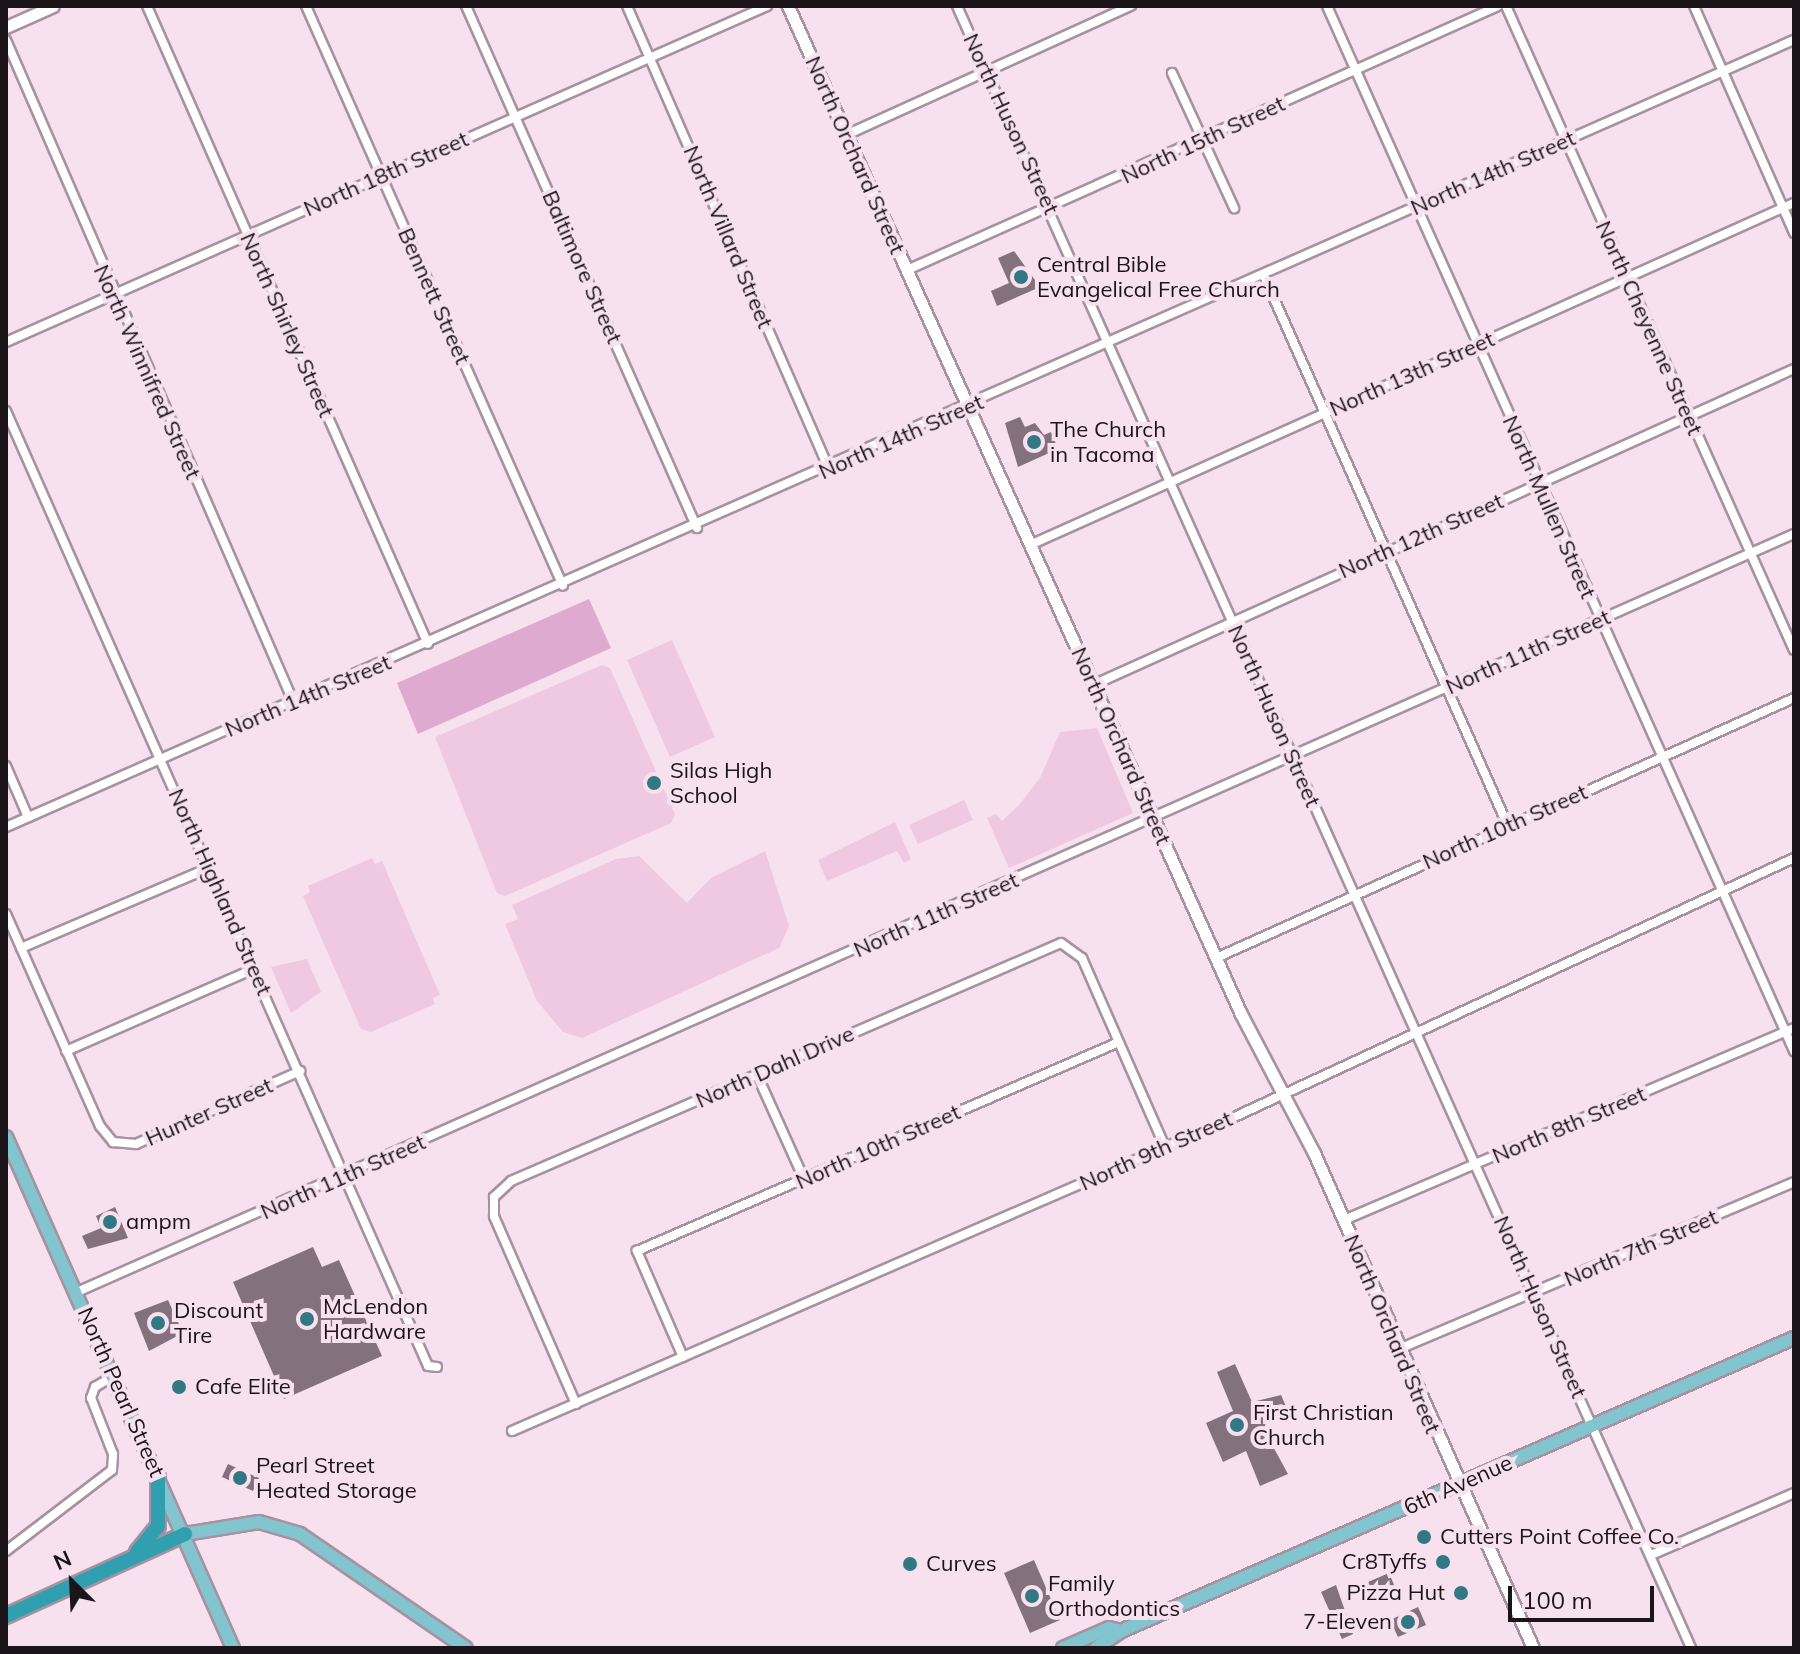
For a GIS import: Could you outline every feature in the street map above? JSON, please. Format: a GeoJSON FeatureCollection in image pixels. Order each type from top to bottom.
{"type":"FeatureCollection","features":[{"type":"Feature","properties":{"kind":"highway"},"geometry":{"type":"LineString","coordinates":[[125,1562],[158,1526],[158,1476]]}},
{"type":"Feature","properties":{"kind":"highway"},"geometry":{"type":"LineString","coordinates":[[6,1616],[185,1534]]}},
{"type":"Feature","properties":{"kind":"main road","name":"North Pearl Street"},"geometry":{"type":"LineString","coordinates":[[6,1137],[185,1534],[233,1648]]}},
{"type":"Feature","properties":{"kind":"main road","name":"6th Avenue"},"geometry":{"type":"LineString","coordinates":[[1096,1648],[1121,1631],[1794,1338]]}},
{"type":"Feature","properties":{"kind":"main road"},"geometry":{"type":"LineString","coordinates":[[185,1534],[259,1522],[300,1534],[466,1648]]}},
{"type":"Feature","properties":{"kind":"main road","name":"6th Avenue"},"geometry":{"type":"LineString","coordinates":[[1063,1648],[1109,1628],[1121,1631]]}},
{"type":"Feature","properties":{"kind":"street"},"geometry":{"type":"LineString","coordinates":[[6,27],[53,6]]}},
{"type":"Feature","properties":{"kind":"street","name":"North Shirley Street"},"geometry":{"type":"LineString","coordinates":[[147,6],[428,644]]}},
{"type":"Feature","properties":{"kind":"street","name":"Bennett Street"},"geometry":{"type":"LineString","coordinates":[[306,6],[563,586]]}},
{"type":"Feature","properties":{"kind":"street","name":"Baltimore Street"},"geometry":{"type":"LineString","coordinates":[[466,6],[697,528]]}},
{"type":"Feature","properties":{"kind":"street","name":"North Villard Street"},"geometry":{"type":"LineString","coordinates":[[627,6],[829,469]]}},
{"type":"Feature","properties":{"kind":"street","name":"North 18th Street"},"geometry":{"type":"LineString","coordinates":[[6,342],[767,6]]}},
{"type":"Feature","properties":{"kind":"street","name":"North Orchard Street"},"geometry":{"type":"LineString","coordinates":[[788,6],[1216,958],[1285,1092],[1344,1220],[1457,1485],[1533,1648]]}},
{"type":"Feature","properties":{"kind":"street","name":"North Huson Street"},"geometry":{"type":"LineString","coordinates":[[957,6],[1691,1648]]}},
{"type":"Feature","properties":{"kind":"street"},"geometry":{"type":"LineString","coordinates":[[846,135],[1131,6]]}},
{"type":"Feature","properties":{"kind":"street","name":"North Mullen Street"},"geometry":{"type":"LineString","coordinates":[[1327,6],[1720,891],[1790,1030],[1794,1051]]}},
{"type":"Feature","properties":{"kind":"street","name":"North 15th Street"},"geometry":{"type":"LineString","coordinates":[[907,270],[1204,141],[1498,6]]}},
{"type":"Feature","properties":{"kind":"street","name":"North Cheyenne Street"},"geometry":{"type":"LineString","coordinates":[[1506,6],[1794,650]]}},
{"type":"Feature","properties":{"kind":"street"},"geometry":{"type":"LineString","coordinates":[[1694,6],[1794,233]]}},
{"type":"Feature","properties":{"kind":"street","name":"North Winnifred Street"},"geometry":{"type":"LineString","coordinates":[[6,40],[113,295],[293,701]]}},
{"type":"Feature","properties":{"kind":"street","name":"North 14th Street"},"geometry":{"type":"LineString","coordinates":[[6,827],[697,528],[1794,40]]}},
{"type":"Feature","properties":{"kind":"street"},"geometry":{"type":"LineString","coordinates":[[1172,73],[1234,208]]}},
{"type":"Feature","properties":{"kind":"street","name":"North 13th Street"},"geometry":{"type":"LineString","coordinates":[[1030,545],[1794,203]]}},
{"type":"Feature","properties":{"kind":"street"},"geometry":{"type":"LineString","coordinates":[[1264,276],[1508,826]]}},
{"type":"Feature","properties":{"kind":"street","name":"North 12th Street"},"geometry":{"type":"LineString","coordinates":[[1093,685],[1794,369]]}},
{"type":"Feature","properties":{"kind":"street","name":"North Highland Street"},"geometry":{"type":"LineString","coordinates":[[6,411],[347,1176],[428,1366],[437,1367]]}},
{"type":"Feature","properties":{"kind":"street","name":"North 11th Street"},"geometry":{"type":"LineString","coordinates":[[77,1292],[347,1176],[1794,534]]}},
{"type":"Feature","properties":{"kind":"street","name":"North 10th Street"},"geometry":{"type":"LineString","coordinates":[[1216,958],[1794,698]]}},
{"type":"Feature","properties":{"kind":"street"},"geometry":{"type":"LineString","coordinates":[[6,766],[28,817]]}},
{"type":"Feature","properties":{"kind":"street","name":"North 9th Street"},"geometry":{"type":"LineString","coordinates":[[512,1431],[1165,1147],[1794,858]]}},
{"type":"Feature","properties":{"kind":"street"},"geometry":{"type":"LineString","coordinates":[[21,948],[209,868]]}},
{"type":"Feature","properties":{"kind":"street"},"geometry":{"type":"LineString","coordinates":[[6,914],[66,1051],[254,969]]}},
{"type":"Feature","properties":{"kind":"street","name":"North Dahl Drive"},"geometry":{"type":"LineString","coordinates":[[576,1404],[493,1205],[498,1191],[511,1181],[1053,945],[1069,945],[1082,958],[1119,1042]]}},
{"type":"Feature","properties":{"kind":"street","name":"North 8th Street"},"geometry":{"type":"LineString","coordinates":[[1344,1220],[1790,1030]]}},
{"type":"Feature","properties":{"kind":"street"},"geometry":{"type":"LineString","coordinates":[[1119,1042],[1165,1147]]}},
{"type":"Feature","properties":{"kind":"street","name":"North 10th Street"},"geometry":{"type":"LineString","coordinates":[[683,1357],[637,1251],[1119,1042]]}},
{"type":"Feature","properties":{"kind":"street","name":"Hunter Street"},"geometry":{"type":"LineString","coordinates":[[66,1051],[100,1126],[116,1144],[136,1144],[300,1071]]}},
{"type":"Feature","properties":{"kind":"street"},"geometry":{"type":"LineString","coordinates":[[757,1075],[804,1179]]}},
{"type":"Feature","properties":{"kind":"street","name":"North 7th Street"},"geometry":{"type":"LineString","coordinates":[[1399,1349],[1794,1182]]}},
{"type":"Feature","properties":{"kind":"street"},"geometry":{"type":"LineString","coordinates":[[6,1551],[112,1470],[114,1457],[91,1395],[113,1376]]}},
{"type":"Feature","properties":{"kind":"street"},"geometry":{"type":"LineString","coordinates":[[1651,1555],[1794,1493]]}},
{"type":"Feature","properties":{"kind":"shaded area"},"geometry":{"type":"Polygon","coordinates":[[[589,599],[611,648],[418,734],[397,683],[589,599]]]}},
{"type":"Feature","properties":{"kind":"shaded area"},"geometry":{"type":"Polygon","coordinates":[[[672,640],[715,737],[670,757],[627,660],[672,640]]]}},
{"type":"Feature","properties":{"kind":"shaded area"},"geometry":{"type":"Polygon","coordinates":[[[602,665],[610,668],[675,814],[671,823],[505,896],[497,893],[435,737],[602,665]]]}},
{"type":"Feature","properties":{"kind":"shaded area"},"geometry":{"type":"Polygon","coordinates":[[[1097,728],[1133,813],[1009,868],[987,818],[996,814],[1002,821],[1019,805],[1040,778],[1060,732],[1097,728]]]}},
{"type":"Feature","properties":{"kind":"shaded area"},"geometry":{"type":"Polygon","coordinates":[[[964,800],[973,820],[918,844],[909,825],[964,800]]]}},
{"type":"Feature","properties":{"kind":"shaded area"},"geometry":{"type":"Polygon","coordinates":[[[895,822],[911,859],[904,863],[897,851],[827,881],[818,860],[895,822]]]}},
{"type":"Feature","properties":{"kind":"shaded area"},"geometry":{"type":"Polygon","coordinates":[[[765,851],[789,926],[779,948],[582,1038],[563,1032],[537,1001],[505,924],[518,919],[512,905],[616,859],[639,856],[687,903],[711,878],[765,851]]]}},
{"type":"Feature","properties":{"kind":"shaded area"},"geometry":{"type":"Polygon","coordinates":[[[372,858],[375,864],[382,861],[440,995],[433,998],[435,1004],[371,1032],[361,1029],[303,896],[310,892],[308,886],[372,858]]]}},
{"type":"Feature","properties":{"kind":"shaded area"},"geometry":{"type":"Polygon","coordinates":[[[307,959],[321,992],[291,1013],[271,967],[307,959]]]}},
{"type":"Feature","properties":{"kind":"building","name":"Central Bible Evangelical Free Church"},"geometry":{"type":"Polygon","coordinates":[[[1014,251],[1040,287],[997,306],[991,291],[1009,283],[998,258],[1014,251]]]}},
{"type":"Feature","properties":{"kind":"building","name":"The Church in Tacoma"},"geometry":{"type":"Polygon","coordinates":[[[1020,417],[1025,427],[1035,423],[1044,435],[1051,432],[1058,449],[1018,467],[1005,423],[1020,417]]]}},
{"type":"Feature","properties":{"kind":"building","name":"ampm"},"geometry":{"type":"Polygon","coordinates":[[[115,1207],[128,1238],[88,1249],[82,1236],[101,1228],[96,1216],[115,1207]]]}},
{"type":"Feature","properties":{"kind":"building","name":"McLendon Hardware"},"geometry":{"type":"Polygon","coordinates":[[[313,1247],[322,1267],[339,1260],[382,1356],[284,1399],[233,1282],[313,1247]]]}},
{"type":"Feature","properties":{"kind":"building","name":"Discount Tire"},"geometry":{"type":"Polygon","coordinates":[[[168,1300],[183,1333],[149,1351],[134,1313],[168,1300]]]}},
{"type":"Feature","properties":{"kind":"building","name":"First Christian Church"},"geometry":{"type":"Polygon","coordinates":[[[1235,1364],[1252,1402],[1281,1395],[1288,1411],[1266,1421],[1264,1430],[1288,1474],[1260,1486],[1246,1451],[1223,1462],[1206,1423],[1233,1411],[1217,1372],[1235,1364]]]}},
{"type":"Feature","properties":{"kind":"building","name":"Pearl Street Heated Storage"},"geometry":{"type":"Polygon","coordinates":[[[228,1464],[259,1478],[253,1491],[222,1477],[228,1464]]]}},
{"type":"Feature","properties":{"kind":"building","name":"Family Orthodontics"},"geometry":{"type":"Polygon","coordinates":[[[1034,1560],[1060,1620],[1030,1633],[1004,1573],[1034,1560]]]}},
{"type":"Feature","properties":{"kind":"building","name":"7-Eleven"},"geometry":{"type":"Polygon","coordinates":[[[1389,1573],[1395,1587],[1375,1596],[1368,1582],[1389,1573]]]}},
{"type":"Feature","properties":{"kind":"building"},"geometry":{"type":"Polygon","coordinates":[[[1336,1585],[1353,1634],[1342,1639],[1321,1592],[1336,1585]]]}},
{"type":"Feature","properties":{"kind":"building","name":"7-Eleven"},"geometry":{"type":"Polygon","coordinates":[[[1418,1607],[1426,1625],[1398,1637],[1390,1620],[1418,1607]]]}},
{"type":"Feature","properties":{"kind":"place","name":"Central Bible Evangelical Free Church"},"geometry":{"type":"Point","coordinates":[1021,277]}},
{"type":"Feature","properties":{"kind":"place","name":"The Church in Tacoma"},"geometry":{"type":"Point","coordinates":[1034,442]}},
{"type":"Feature","properties":{"kind":"place","name":"Silas High School"},"geometry":{"type":"Point","coordinates":[654,783]}},
{"type":"Feature","properties":{"kind":"place","name":"ampm"},"geometry":{"type":"Point","coordinates":[110,1222]}},
{"type":"Feature","properties":{"kind":"place","name":"McLendon Hardware"},"geometry":{"type":"Point","coordinates":[307,1319]}},
{"type":"Feature","properties":{"kind":"place","name":"Discount Tire"},"geometry":{"type":"Point","coordinates":[158,1323]}},
{"type":"Feature","properties":{"kind":"place","name":"Cafe Elite"},"geometry":{"type":"Point","coordinates":[179,1387]}},
{"type":"Feature","properties":{"kind":"place","name":"First Christian Church"},"geometry":{"type":"Point","coordinates":[1237,1425]}},
{"type":"Feature","properties":{"kind":"place","name":"Pearl Street Heated Storage"},"geometry":{"type":"Point","coordinates":[240,1478]}},
{"type":"Feature","properties":{"kind":"place","name":"Cutters Point Coffee Co."},"geometry":{"type":"Point","coordinates":[1424,1537]}},
{"type":"Feature","properties":{"kind":"place","name":"Cr8Tyffs"},"geometry":{"type":"Point","coordinates":[1443,1562]}},
{"type":"Feature","properties":{"kind":"place","name":"Curves"},"geometry":{"type":"Point","coordinates":[910,1564]}},
{"type":"Feature","properties":{"kind":"place","name":"Pizza Hut"},"geometry":{"type":"Point","coordinates":[1461,1593]}},
{"type":"Feature","properties":{"kind":"place","name":"Family Orthodontics"},"geometry":{"type":"Point","coordinates":[1032,1596]}},
{"type":"Feature","properties":{"kind":"place","name":"7-Eleven"},"geometry":{"type":"Point","coordinates":[1408,1622]}}]}
